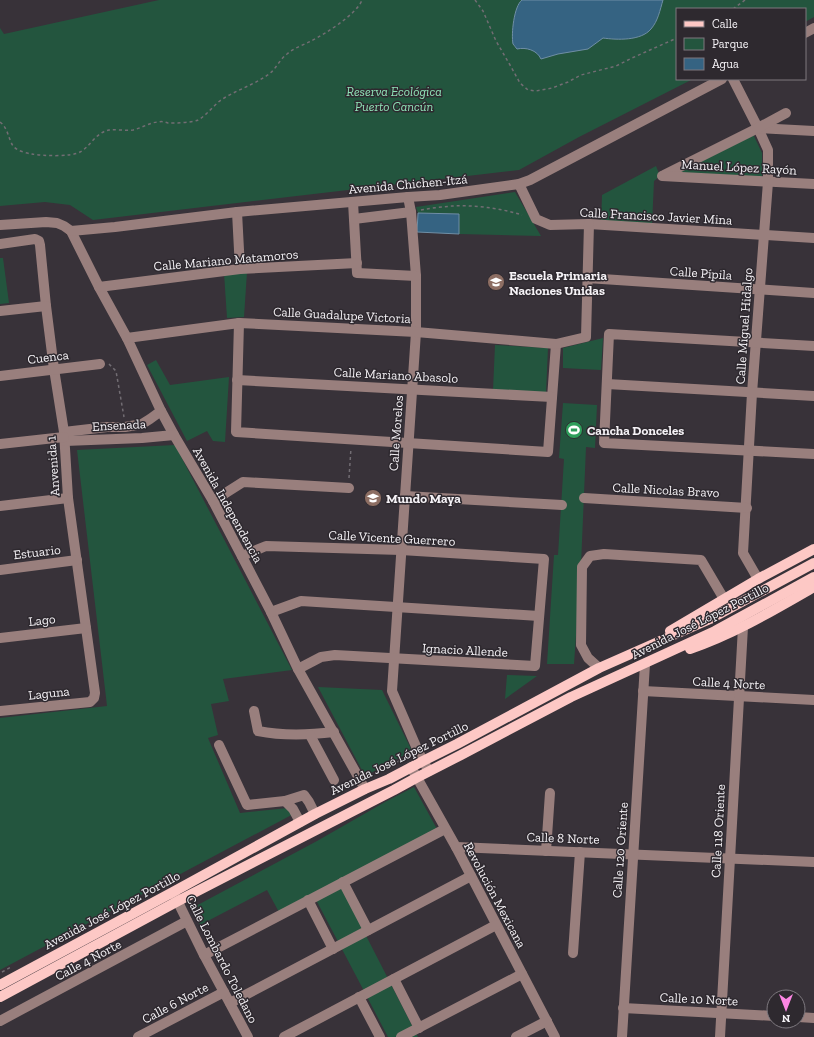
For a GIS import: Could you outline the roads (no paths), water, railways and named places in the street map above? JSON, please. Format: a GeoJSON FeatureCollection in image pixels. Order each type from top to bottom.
{"type":"FeatureCollection","features":[{"type":"Feature","properties":{"kind":"main road"},"geometry":{"type":"LineString","coordinates":[[635,652],[704,610],[814,549]]}},
{"type":"Feature","properties":{"kind":"main road","name":"Avenida José López Portillo"},"geometry":{"type":"LineString","coordinates":[[0,997],[176,897],[315,814],[365,789],[389,779],[599,668],[710,619],[814,563]]}},
{"type":"Feature","properties":{"kind":"main road","name":"Avenida José López Portillo"},"geometry":{"type":"LineString","coordinates":[[0,985],[394,790],[571,697],[715,631],[814,577]]}},
{"type":"Feature","properties":{"kind":"main road"},"geometry":{"type":"LineString","coordinates":[[645,664],[705,643],[743,627],[814,587]]}},
{"type":"Feature","properties":{"kind":"street","name":"Avenida Chichen-Itzá"},"geometry":{"type":"LineString","coordinates":[[71,231],[237,212],[440,195],[519,184],[720,80]]}},
{"type":"Feature","properties":{"kind":"street","name":"Calle Miguel Hidalgo"},"geometry":{"type":"LineString","coordinates":[[734,80],[768,150],[768,182],[752,393],[747,508],[743,553],[758,579]]}},
{"type":"Feature","properties":{"kind":"street"},"geometry":{"type":"LineString","coordinates":[[758,128],[786,112]]}},
{"type":"Feature","properties":{"kind":"street"},"geometry":{"type":"LineString","coordinates":[[758,128],[814,131]]}},
{"type":"Feature","properties":{"kind":"street","name":"Manuel López Rayón"},"geometry":{"type":"LineString","coordinates":[[758,128],[662,176],[814,184]]}},
{"type":"Feature","properties":{"kind":"street","name":"Calle Francisco Javier Mina"},"geometry":{"type":"LineString","coordinates":[[519,184],[536,219],[550,225],[589,224],[814,238]]}},
{"type":"Feature","properties":{"kind":"street","name":"Calle Morelos"},"geometry":{"type":"LineString","coordinates":[[408,197],[411,212],[416,276],[416,332],[392,691],[423,761]]}},
{"type":"Feature","properties":{"kind":"street"},"geometry":{"type":"LineString","coordinates":[[353,202],[357,274],[416,276]]}},
{"type":"Feature","properties":{"kind":"street"},"geometry":{"type":"LineString","coordinates":[[237,212],[240,270]]}},
{"type":"Feature","properties":{"kind":"street"},"geometry":{"type":"LineString","coordinates":[[354,219],[411,212]]}},
{"type":"Feature","properties":{"kind":"street"},"geometry":{"type":"LineString","coordinates":[[0,225],[46,222],[57,223],[71,231]]}},
{"type":"Feature","properties":{"kind":"street"},"geometry":{"type":"LineString","coordinates":[[587,278],[589,224]]}},
{"type":"Feature","properties":{"kind":"street","name":"Avenida Independencia"},"geometry":{"type":"LineString","coordinates":[[71,231],[127,338],[161,411],[213,501],[271,612],[298,669],[365,789]]}},
{"type":"Feature","properties":{"kind":"street","name":"Anvenida 1"},"geometry":{"type":"LineString","coordinates":[[0,244],[35,239],[40,245],[46,306],[64,437],[68,498],[95,693]]}},
{"type":"Feature","properties":{"kind":"street","name":"Calle Mariano Matamoros"},"geometry":{"type":"LineString","coordinates":[[99,287],[240,270],[357,263]]}},
{"type":"Feature","properties":{"kind":"street","name":"Calle Pípila"},"geometry":{"type":"LineString","coordinates":[[587,278],[814,293]]}},
{"type":"Feature","properties":{"kind":"street","name":"Calle Guadalupe Victoria"},"geometry":{"type":"LineString","coordinates":[[127,338],[239,323],[416,332],[556,344],[586,337],[587,278]]}},
{"type":"Feature","properties":{"kind":"street"},"geometry":{"type":"LineString","coordinates":[[0,311],[46,306]]}},
{"type":"Feature","properties":{"kind":"street"},"geometry":{"type":"LineString","coordinates":[[239,323],[236,432],[548,452],[556,344]]}},
{"type":"Feature","properties":{"kind":"street"},"geometry":{"type":"LineString","coordinates":[[814,346],[609,334],[604,443],[814,454]]}},
{"type":"Feature","properties":{"kind":"street","name":"Cuenca"},"geometry":{"type":"LineString","coordinates":[[0,376],[100,364]]}},
{"type":"Feature","properties":{"kind":"street","name":"Calle Mariano Abasolo"},"geometry":{"type":"LineString","coordinates":[[238,380],[552,398]]}},
{"type":"Feature","properties":{"kind":"street"},"geometry":{"type":"LineString","coordinates":[[607,384],[814,396]]}},
{"type":"Feature","properties":{"kind":"street","name":"Ensenada"},"geometry":{"type":"LineString","coordinates":[[64,437],[106,427],[125,427],[142,424],[161,411]]}},
{"type":"Feature","properties":{"kind":"street","name":"Ensenada"},"geometry":{"type":"LineString","coordinates":[[0,444],[64,437],[142,438],[174,435]]}},
{"type":"Feature","properties":{"kind":"street"},"geometry":{"type":"LineString","coordinates":[[213,501],[242,482],[348,488]]}},
{"type":"Feature","properties":{"kind":"street"},"geometry":{"type":"LineString","coordinates":[[405,496],[562,505]]}},
{"type":"Feature","properties":{"kind":"street"},"geometry":{"type":"LineString","coordinates":[[0,506],[68,498]]}},
{"type":"Feature","properties":{"kind":"street","name":"Calle Nicolas Bravo"},"geometry":{"type":"LineString","coordinates":[[584,498],[747,508]]}},
{"type":"Feature","properties":{"kind":"street","name":"Calle Vicente Guerrero"},"geometry":{"type":"LineString","coordinates":[[242,556],[266,546],[401,550],[544,559],[539,616]]}},
{"type":"Feature","properties":{"kind":"street"},"geometry":{"type":"LineString","coordinates":[[599,668],[588,658],[581,646],[582,568],[590,556],[604,554],[701,560],[724,600]]}},
{"type":"Feature","properties":{"kind":"street","name":"Estuario"},"geometry":{"type":"LineString","coordinates":[[0,570],[77,560]]}},
{"type":"Feature","properties":{"kind":"street"},"geometry":{"type":"LineString","coordinates":[[271,612],[301,601],[539,616]]}},
{"type":"Feature","properties":{"kind":"street","name":"Ignacio Allende"},"geometry":{"type":"LineString","coordinates":[[298,669],[321,657],[335,655],[536,666],[539,616]]}},
{"type":"Feature","properties":{"kind":"street","name":"Calle 118 Oriente"},"geometry":{"type":"LineString","coordinates":[[720,1037],[743,627]]}},
{"type":"Feature","properties":{"kind":"street","name":"Lago"},"geometry":{"type":"LineString","coordinates":[[0,638],[86,628]]}},
{"type":"Feature","properties":{"kind":"street","name":"Calle 120 Oriente"},"geometry":{"type":"LineString","coordinates":[[622,1037],[645,664]]}},
{"type":"Feature","properties":{"kind":"street","name":"Calle 4 Norte"},"geometry":{"type":"LineString","coordinates":[[643,691],[814,700]]}},
{"type":"Feature","properties":{"kind":"street","name":"Laguna"},"geometry":{"type":"LineString","coordinates":[[0,711],[90,702],[94,698],[95,693]]}},
{"type":"Feature","properties":{"kind":"street"},"geometry":{"type":"LineString","coordinates":[[254,711],[258,731],[271,734],[310,735],[334,732]]}},
{"type":"Feature","properties":{"kind":"street"},"geometry":{"type":"LineString","coordinates":[[310,735],[334,780]]}},
{"type":"Feature","properties":{"kind":"street"},"geometry":{"type":"LineString","coordinates":[[219,745],[247,805],[285,801],[304,795],[315,814]]}},
{"type":"Feature","properties":{"kind":"street"},"geometry":{"type":"LineString","coordinates":[[423,761],[430,771]]}},
{"type":"Feature","properties":{"kind":"street","name":"Revolución Mexicana"},"geometry":{"type":"LineString","coordinates":[[411,767],[456,847],[555,1037]]}},
{"type":"Feature","properties":{"kind":"street"},"geometry":{"type":"LineString","coordinates":[[546,851],[550,793]]}},
{"type":"Feature","properties":{"kind":"street"},"geometry":{"type":"LineString","coordinates":[[285,801],[293,809],[300,822]]}},
{"type":"Feature","properties":{"kind":"street"},"geometry":{"type":"LineString","coordinates":[[204,955],[445,829]]}},
{"type":"Feature","properties":{"kind":"street","name":"Calle 8 Norte"},"geometry":{"type":"LineString","coordinates":[[456,847],[814,862]]}},
{"type":"Feature","properties":{"kind":"street"},"geometry":{"type":"LineString","coordinates":[[573,952],[580,852]]}},
{"type":"Feature","properties":{"kind":"street"},"geometry":{"type":"LineString","coordinates":[[230,1004],[471,876]]}},
{"type":"Feature","properties":{"kind":"street"},"geometry":{"type":"LineString","coordinates":[[343,882],[368,930]]}},
{"type":"Feature","properties":{"kind":"street","name":"Calle Lombardo Toledano"},"geometry":{"type":"LineString","coordinates":[[176,897],[187,922],[248,1037]]}},
{"type":"Feature","properties":{"kind":"street"},"geometry":{"type":"LineString","coordinates":[[308,900],[333,949]]}},
{"type":"Feature","properties":{"kind":"street","name":"Calle 4 Norte"},"geometry":{"type":"LineString","coordinates":[[0,1021],[187,922]]}},
{"type":"Feature","properties":{"kind":"street"},"geometry":{"type":"LineString","coordinates":[[284,1037],[496,925]]}},
{"type":"Feature","properties":{"kind":"street"},"geometry":{"type":"LineString","coordinates":[[401,1037],[522,974]]}},
{"type":"Feature","properties":{"kind":"street"},"geometry":{"type":"LineString","coordinates":[[394,979],[419,1028]]}},
{"type":"Feature","properties":{"kind":"street","name":"Calle 6 Norte"},"geometry":{"type":"LineString","coordinates":[[138,1037],[224,992]]}},
{"type":"Feature","properties":{"kind":"street"},"geometry":{"type":"LineString","coordinates":[[359,997],[380,1037]]}},
{"type":"Feature","properties":{"kind":"street","name":"Calle 10 Norte"},"geometry":{"type":"LineString","coordinates":[[623,1008],[766,1016]]}},
{"type":"Feature","properties":{"kind":"street"},"geometry":{"type":"LineString","coordinates":[[516,1037],[546,1021]]}},
{"type":"Feature","properties":{"kind":"water"},"geometry":{"type":"Polygon","coordinates":[[[522,0],[663,0],[653,26],[647,33],[641,36],[628,39],[603,38],[588,49],[558,54],[541,59],[534,51],[524,48],[517,49],[513,44],[512,34],[515,14],[519,3],[522,0]]]}},
{"type":"Feature","properties":{"kind":"water"},"geometry":{"type":"Polygon","coordinates":[[[418,213],[459,214],[459,234],[417,232],[418,213]]]}},
{"type":"Feature","properties":{"kind":"place","name":"Escuela Primaria Naciones Unidas"},"geometry":{"type":"Point","coordinates":[496,282]}},
{"type":"Feature","properties":{"kind":"place","name":"Cancha Donceles"},"geometry":{"type":"Point","coordinates":[574,430]}},
{"type":"Feature","properties":{"kind":"place","name":"Mundo Maya"},"geometry":{"type":"Point","coordinates":[373,498]}},
{"type":"Feature","properties":{"kind":"park label","name":"Reserva Ecológica Puerto Cancún"},"geometry":{"type":"Point","coordinates":[394,98]}}]}
